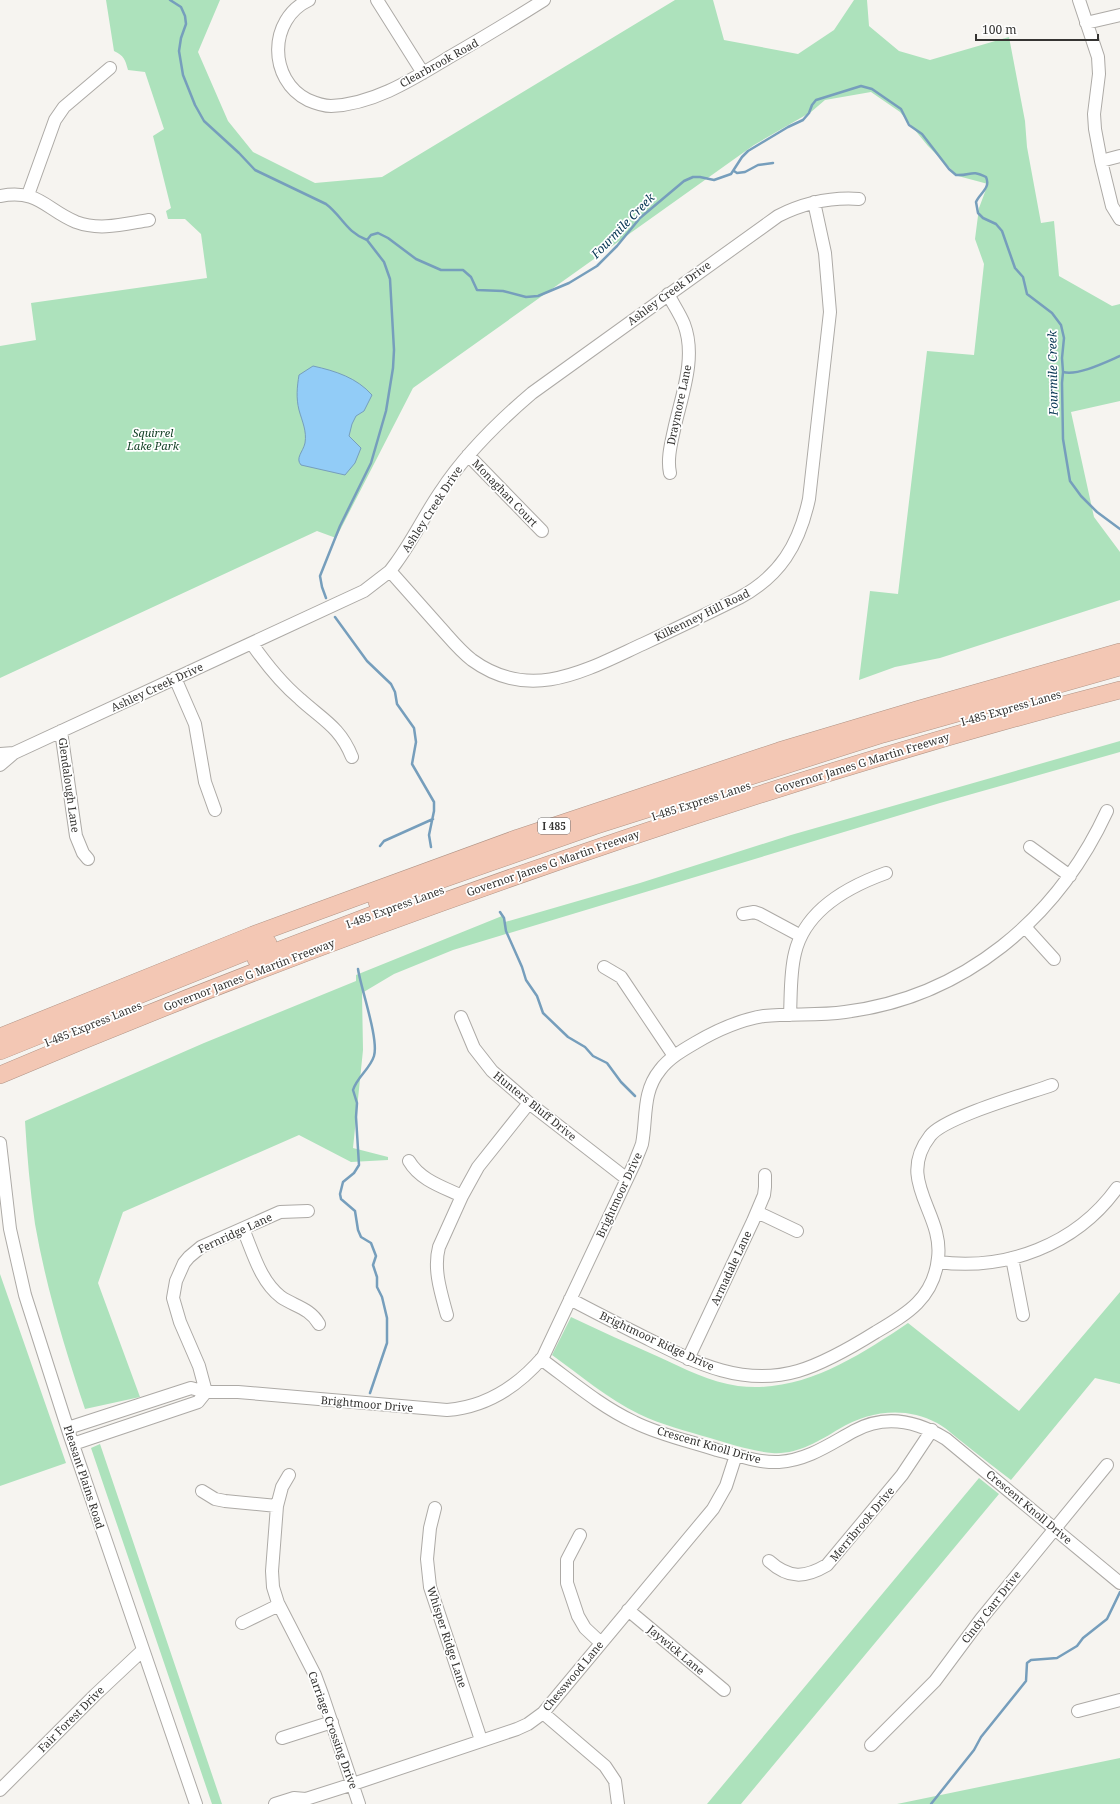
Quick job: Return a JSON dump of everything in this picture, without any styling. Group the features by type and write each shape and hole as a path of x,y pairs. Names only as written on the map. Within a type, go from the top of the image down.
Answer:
{"highway":[{"name":"I 485","path":"0,1037 253,935 518,838 779,751 928,706 1120,652"},
{"name":"I-485 Express Lanes","path":"0,1051 307,927 594,826 883,734 1120,667"},
{"name":"I-485 Express Lanes","path":"0,1062 311,937 516,863 739,788 1054,695 1120,679"},
{"name":"Governor James G Martin Freeway","path":"0,1075 235,979 509,877 716,807 913,747 1120,690"},
{"path":"0,1070 41,1057"}],"street":[{"name":"Clearbrook Road","path":"309,0 293,11 283,26 278,48 279,63 286,80 303,97 316,104 329,106 345,105 362,100 405,83 544,0"},
{"path":"377,0 423,73"},
{"path":"1079,0 1098,57 1099,74 1094,114 1101,161 1112,206 1120,219"},
{"path":"1086,23 1120,15"},
{"path":"28,195 55,120 64,107 110,68"},
{"path":"1101,161 1120,156"},
{"path":"0,196 14,193 28,195 43,202 76,222 91,226 107,227 149,220"},
{"name":"Ashley Creek Drive","path":"0,765 14,753 357,595 390,571 441,491 468,455 498,422 532,393 778,216 794,208 814,202 844,198 860,199"},
{"name":"Kilkenney Hill Road","path":"390,571 459,648 472,659 494,672 508,677 537,681 552,680 582,672 739,598 762,584 781,564 795,542 805,517 809,499 830,312 825,253 814,202"},
{"name":"Draymore Lane","path":"668,294 684,324 689,352 688,365 670,450 668,464 670,473"},
{"name":"Monaghan Court","path":"468,455 542,531"},
{"path":"252,644 273,673 339,732 352,757"},
{"path":"176,678 195,724 208,795 215,810"},
{"name":"Glendalough Lane","path":"61,731 76,836 88,859"},
{"name":"Ashley Creek Drive","path":"0,754 14,753"},
{"name":"Brightmoor Drive","path":"68,1428 191,1388 206,1392 238,1392 429,1409 454,1409 476,1404 501,1394 519,1381 541,1359 627,1179 642,1143 645,1107 652,1084 660,1070 674,1056 707,1036 732,1025 765,1016 812,1015 856,1011 922,992 969,970 1025,927 1050,901 1070,876 1095,835 1106,811"},
{"path":"1030,847 1070,876"},
{"path":"790,1015 793,964 801,936 817,915 837,896 864,881 886,874"},
{"path":"743,914 754,912 760,914 801,936"},
{"path":"1025,927 1054,959"},
{"path":"604,967 621,976 674,1056"},
{"name":"Hunters Bluff Drive","path":"461,1017 474,1048 492,1072 529,1103 627,1179"},
{"name":"Brightmoor Ridge Drive","path":"570,1299 713,1369 753,1377 782,1374 810,1367 860,1342 916,1306 932,1283 938,1262 939,1251 935,1230 917,1177 921,1151 929,1137 945,1124 1052,1085"},
{"path":"446,1315 439,1282 437,1255 439,1247 462,1196 486,1155 529,1103"},
{"name":"Pleasant Plains Road","path":"0,1143 10,1229 25,1295 73,1444 196,1804"},
{"path":"409,1161 416,1171 424,1178 462,1196"},
{"name":"Armadale Lane","path":"688,1358 757,1212 764,1195 765,1175"},
{"path":"938,1262 969,1264 994,1262 1038,1250 1068,1235 1102,1208 1118,1188"},
{"name":"Fernridge Lane","path":"206,1392 194,1353 176,1310 173,1298 176,1281 184,1263 194,1252 280,1212 308,1211"},
{"path":"757,1212 797,1231"},
{"path":"243,1229 261,1272 270,1286 281,1297 308,1311 319,1324"},
{"path":"1012,1258 1024,1315"},
{"name":"Crescent Knoll Drive","path":"541,1359 605,1406 634,1422 668,1435 751,1459 778,1462 800,1458 821,1450 856,1430 888,1421 911,1422 932,1430 946,1438 1120,1583"},
{"path":"73,1444 198,1402 206,1392"},
{"name":"Merribrook Drive","path":"769,1561 779,1569 794,1575 811,1573 827,1565 902,1475 932,1430"},
{"name":"Chesswood Lane","path":"275,1804 294,1798 303,1801 528,1724 543,1713 719,1500 736,1455"},
{"name":"Cindy Carr Drive","path":"871,1746 935,1681 980,1619 1107,1465"},
{"name":"Carriage Crossing Drive","path":"289,1475 282,1487 277,1506 272,1580 280,1605 315,1675 359,1804"},
{"path":"202,1491 215,1499 225,1502 277,1506"},
{"name":"Whisper Ridge Lane","path":"435,1508 430,1528 427,1554 430,1587 481,1740"},
{"path":"580,1535 567,1560 567,1583 578,1616 586,1628 601,1643"},
{"path":"242,1623 280,1605"},
{"name":"Jaywick Lane","path":"628,1610 724,1690"},
{"name":"Fair Forest Drive","path":"0,1790 95,1695 143,1650"},
{"path":"1078,1711 1120,1700"},
{"path":"543,1713 605,1766 615,1781 618,1804"},
{"path":"282,1738 332,1722"}],"green space":[{"name":"Squirrel Lake Park","path":"106,0 220,0 198,52 228,121 253,152 315,183 382,177 675,0 713,0 724,40 798,54 834,30 854,0 867,0 869,26 899,51 930,60 1009,37 1025,121 1027,147 1041,223 1054,221 1059,276 1112,306 1120,304 1120,401 1071,412 1094,517 1120,552 1120,600 940,658 895,667 859,680 870,591 898,594 927,351 974,355 984,264 975,239 979,208 988,184 958,176 928,146 900,112 871,92 825,100 811,112 754,145 413,388 336,538 317,531 0,678 0,346 36,340 31,303 207,278 201,234 185,219 168,219 166,211 171,208 153,136 164,129 145,72 128,70 124,58 114,51"},
{"path":"1120,741 1120,752 940,803 453,950 394,974 362,993 363,1050 353,1148 388,1157 388,1160 351,1162 299,1135 123,1212 98,1283 140,1397 85,1409 70,1364 39,1248 32,1198 25,1121 204,1043 356,981 356,975 502,916 505,922 640,883 791,835"},
{"path":"0,1274 66,1463 0,1486"},
{"path":"1120,1292 1120,1384 1095,1378 1011,1480 940,1425 912,1414 887,1413 862,1418 824,1438 790,1452 772,1453 741,1447 674,1428 639,1414 605,1394 552,1355 571,1317 708,1378 738,1386 761,1387 784,1384 807,1378 828,1370 870,1348 908,1323 1019,1411"},
{"path":"100,1444 222,1804 212,1804 91,1448"},
{"path":"979,1478 999,1494 741,1804 707,1804"},
{"path":"1120,1758 1120,1804 897,1804"}],"water":[{"path":"313,366 346,376 360,384 372,395 364,411 356,416 352,424 349,436 361,448 355,463 345,475 301,465 299,462 299,457 305,443 305,430 297,401 298,379 299,375"}],"waterway":[{"name":"Fourmile Creek","path":"170,0 181,7 185,16 186,24 181,38 179,51 183,75 195,105 204,121 255,170 326,204 354,233 367,240"},
{"name":"Fourmile Creek","path":"367,240 371,235 378,233 388,238 416,259 441,270 463,270 471,277 477,290 503,291 526,297 538,296 569,283 597,266 617,246 640,218 684,181 693,177 714,180 731,174 742,157 748,151 788,127 803,120 809,113 816,100 861,86 872,89 901,109 909,125 922,134 949,169 956,175 977,173 986,177 986,187 976,202 978,213 983,218 996,224 1002,231 1015,268 1023,277 1027,294 1052,313 1061,325 1064,338 1062,358 1063,439 1070,481 1081,496 1097,512 1120,529"},
{"path":"734,171 737,173 745,172 758,165 773,163"},
{"path":"326,598 320,576 340,526 371,463 386,411 393,368 394,350 390,279 384,262 367,240"},
{"path":"1063,372 1069,373 1084,370 1120,356"},
{"path":"335,617 367,661 391,684 395,692 397,704 414,728 416,742 412,764 434,802 434,811 429,835 431,847"},
{"path":"380,846 384,841 433,819"},
{"path":"500,912 504,918 506,931 522,967 526,980 537,996 543,1013 568,1037 585,1047 593,1056 607,1063 621,1082 635,1096"},
{"path":"358,969 372,1026 375,1048 374,1056 370,1065 357,1081 353,1090 357,1103 356,1117 359,1165 354,1173 343,1182 340,1194 341,1199 355,1211 358,1230 361,1237 371,1243 376,1256 373,1265 377,1277 377,1287 382,1297 387,1318 387,1343 370,1393"},
{"path":"931,1804 974,1750 981,1737 1026,1681 1027,1663 1031,1660 1057,1658 1077,1646 1083,1638 1107,1619 1120,1592"}]}
